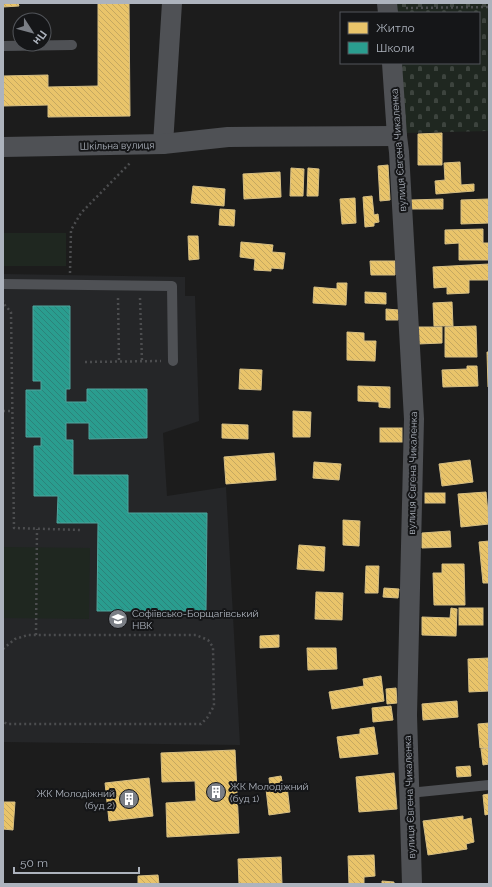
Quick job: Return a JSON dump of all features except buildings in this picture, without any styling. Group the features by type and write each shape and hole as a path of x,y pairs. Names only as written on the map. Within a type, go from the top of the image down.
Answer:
{"street":[{"name":"Шкільна вулиця","path":"3,147 163,144 172,3"},
{"name":"вулиця Євгена Чикаленка","path":"392,64 400,160 414,419 407,715 412,884"},
{"path":"163,144 228,137 397,136"}],"lane":[{"path":"3,46 72,45"},
{"path":"3,284 172,286 173,361"},
{"path":"409,793 489,785"}],"path":[{"path":"393,8 489,7"},
{"path":"70,285 71,230 81,213 140,154 139,144"},
{"path":"118,285 119,362"},
{"path":"139,285 142,362"},
{"path":"3,300 3,303 11,312 14,528 82,530"},
{"path":"85,362 173,361"},
{"path":"3,411 12,411"},
{"path":"36,635 37,529"},
{"path":"3,649 15,639 28,635 196,635 208,640 213,647 214,706 207,718 201,724 8,724 3,722"}],"shaded area":[{"name":"Софіївсько-Борщагівський НВК","path":"3,274 185,277 185,296 195,296 199,421 163,433 167,496 226,487 240,745 3,742"}],"green space":[{"path":"395,3 489,3 489,131 406,133 400,64 480,64 480,12 396,12"},
{"path":"3,233 66,233 66,266 3,266"},
{"path":"3,547 90,548 89,619 3,618"}],"place":[{"name":"Софіївсько-Борщагівський НВК","path":"118,619"},
{"name":"ЖК Молодіжний (буд 1)","path":"216,792"},
{"name":"ЖК Молодіжний (буд 2)","path":"129,799"}]}
